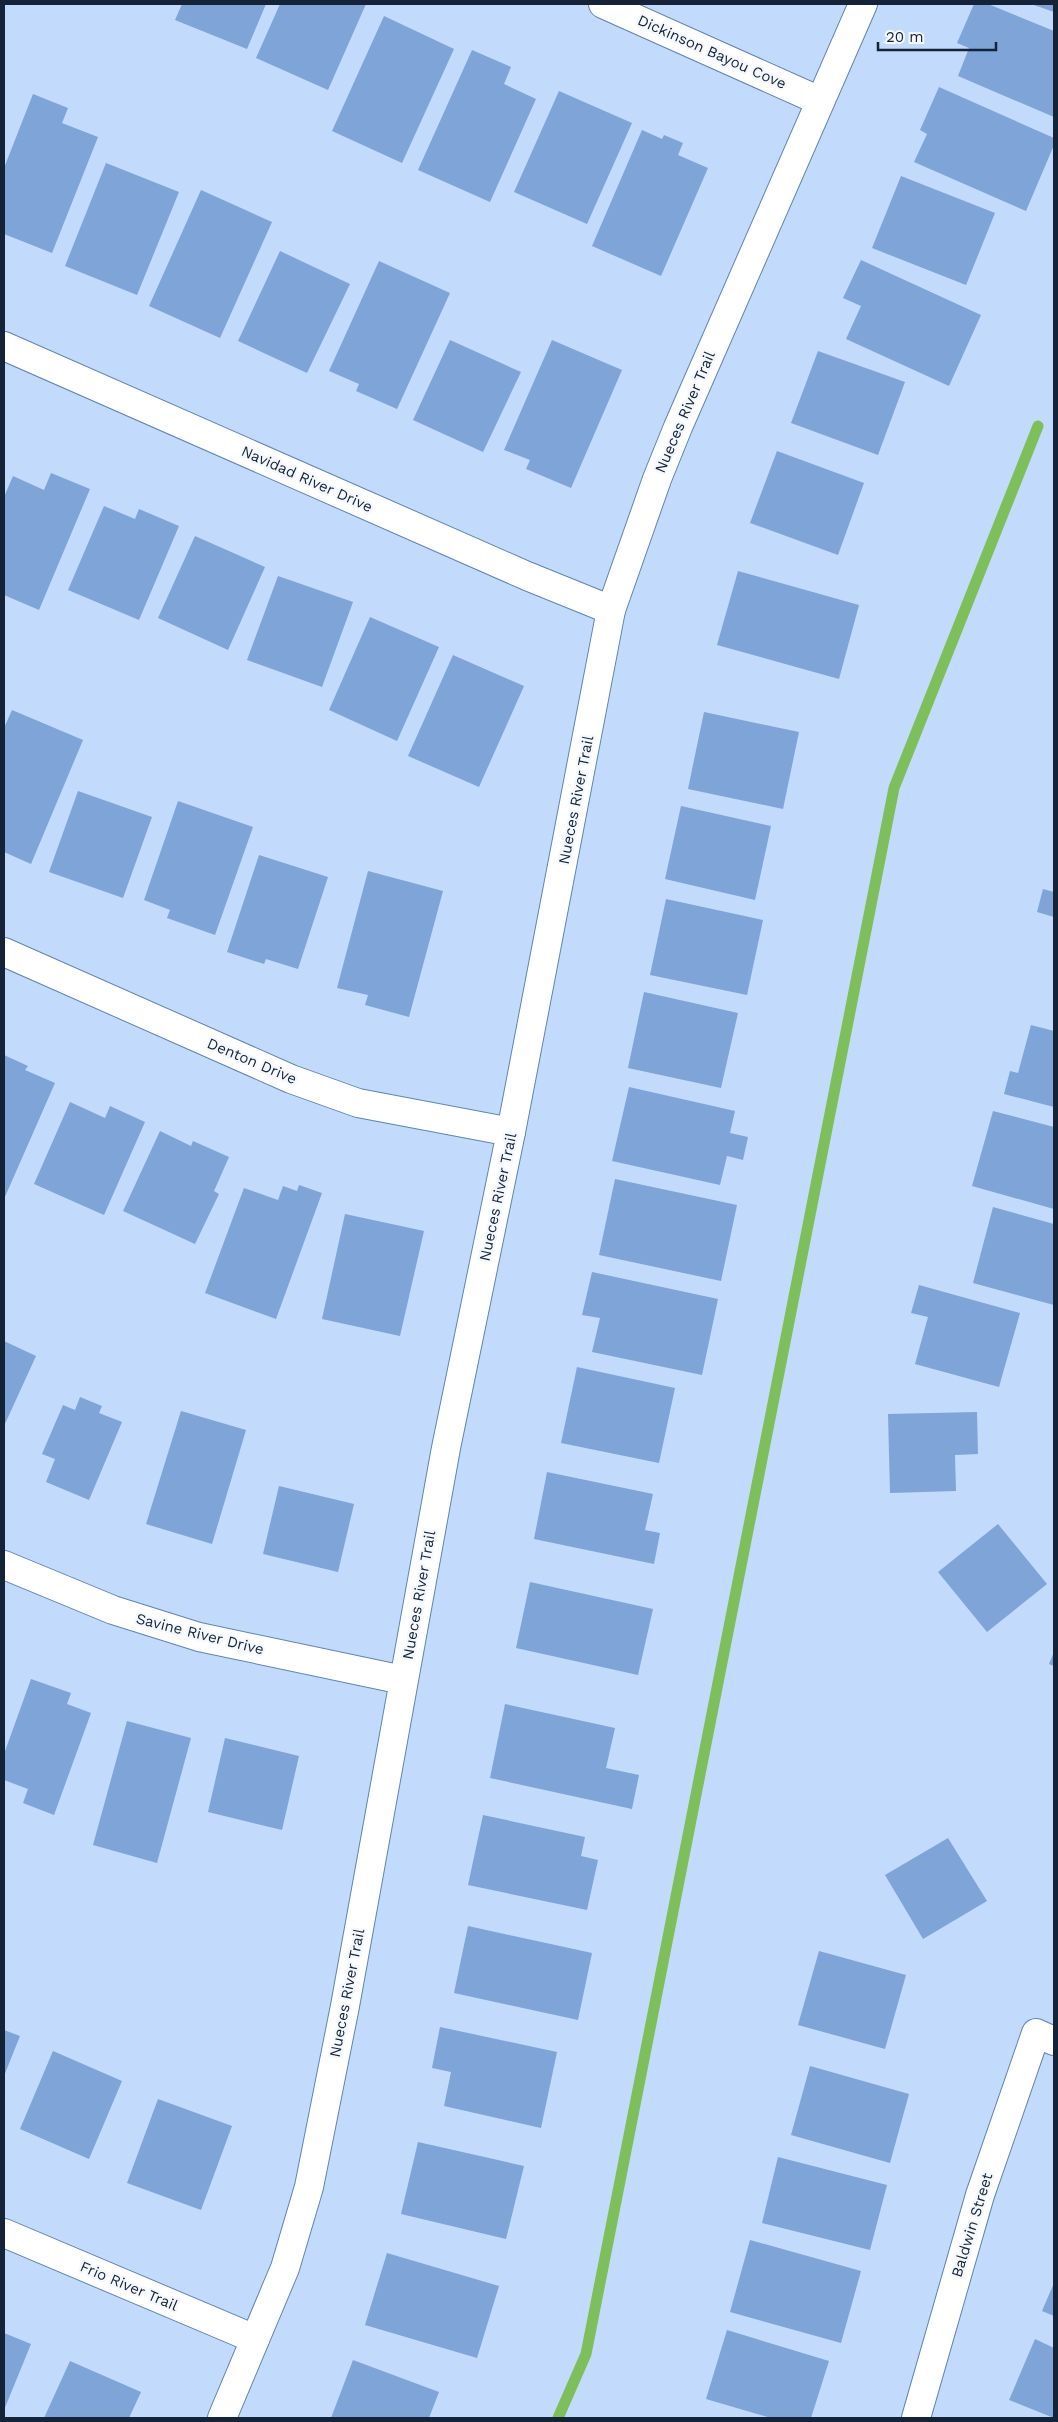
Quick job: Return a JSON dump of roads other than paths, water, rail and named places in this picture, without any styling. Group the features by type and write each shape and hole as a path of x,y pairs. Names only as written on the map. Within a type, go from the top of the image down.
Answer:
{"street":[{"name":"Dickinson Bayou Cove","path":"604,4 820,101"},
{"name":"Nueces River Trail","path":"222,2418 285,2268 309,2187 345,2006 446,1448 511,1132 611,610 657,479 678,427 863,4"},
{"name":"Navidad River Drive","path":"4,346 518,572 611,610"},
{"name":"Denton Drive","path":"4,952 291,1078 358,1103 511,1132"},
{"name":"Savine River Drive","path":"4,1565 113,1610 199,1637 404,1680"},
{"name":"Baldwin Street","path":"916,2418 980,2195 1045,2037"},
{"name":"Frio River Trail","path":"4,2233 255,2340"}],"waterway":[{"path":"558,2418 586,2354 894,788 1038,426"}]}
